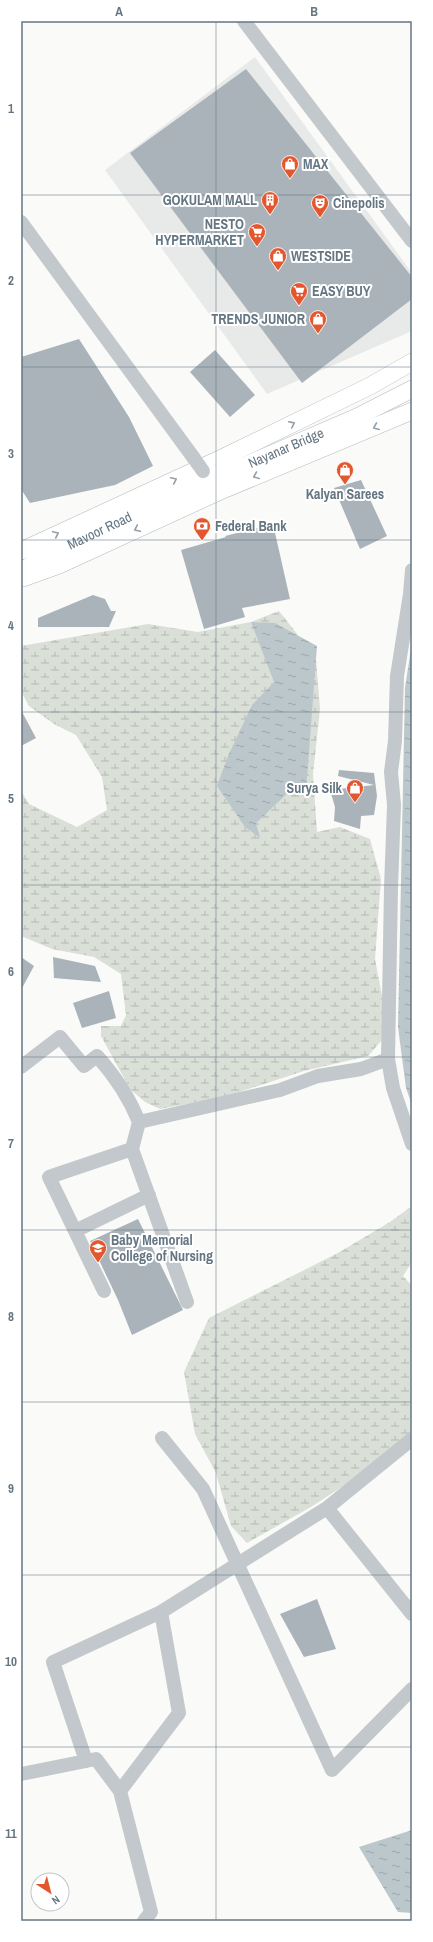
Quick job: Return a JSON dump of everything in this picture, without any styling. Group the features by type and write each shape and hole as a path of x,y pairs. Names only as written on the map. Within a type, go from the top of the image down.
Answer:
{"main road":[{"path":"21,551 220,459 370,386 412,362"},
{"name":"Nayanar Bridge","path":"158,503 357,417 412,389"},
{"path":"21,578 59,565 218,492 412,411"},
{"name":"Mavoor Road","path":"21,572 41,558 158,503"},
{"name":"Mavoor Road","path":"21,563 41,558"}],"street":[{"path":"244,21 412,241"},
{"path":"21,222 204,473"},
{"path":"412,570 410,594 397,676 395,741 391,772 394,805 392,833 393,861 388,1059 393,1088 412,1144"},
{"path":"21,1067 60,1037 84,1066 97,1056 113,1074 131,1102 139,1122 132,1149 187,1302"},
{"path":"139,1122 280,1090 318,1076 361,1069 388,1059"},
{"path":"104,1291 49,1177 132,1149"},
{"path":"75,1231 149,1195"},
{"path":"162,1438 203,1489 332,1770 412,1688"},
{"path":"86,1761 53,1662 161,1612 327,1508 412,1439"},
{"path":"327,1508 412,1614"},
{"path":"120,1791 179,1713 161,1612"},
{"path":"21,1774 96,1759 120,1791 151,1912 144,1921"}],"shaded area":[{"name":"GOKULAM MALL","path":"255,57 412,273 412,331 267,394 105,170"}],"green space":[{"path":"279,611 316,658 320,709 313,774 317,832 340,827 370,839 381,879 375,959 382,996 382,1040 368,1056 304,1071 224,1097 160,1109 145,1102 130,1089 101,1036 101,1026 121,1026 126,1015 121,974 94,957 52,949 21,936 21,791 29,804 77,827 107,810 102,777 76,735 54,724 29,706 21,691 21,646 148,624 198,632 251,622"},
{"path":"412,1206 412,1262 403,1276 412,1286 412,1436 357,1477 311,1507 247,1543 231,1526 216,1473 195,1434 184,1372 209,1318 338,1253 390,1222"}],"water":[{"path":"251,622 275,623 317,646 306,791 292,789 256,823 260,838 245,827 217,786 228,756 252,705 274,682"},
{"path":"412,642 412,1105 406,1088 398,1027 405,688"},
{"path":"412,1830 412,1913 398,1912 359,1847"}],"building":[{"name":"GOKULAM MALL","path":"246,69 412,277 412,299 302,383 130,153"},
{"path":"79,339 129,417 153,466 115,485 30,503 21,489 21,357"},
{"path":"215,350 255,395 230,417 190,372"},
{"path":"361,480 387,536 360,549 334,488"},
{"path":"273,524 290,599 242,608 245,617 204,629 181,550 226,537 225,536"},
{"path":"93,595 105,599 111,611 116,611 109,627 38,627 38,618"},
{"path":"21,710 36,738 21,746"},
{"name":"Surya Silk","path":"339,770 374,773 377,796 374,815 361,816 360,829 334,821 335,807 330,790 374,785 338,776"},
{"path":"21,957 34,966 21,990"},
{"path":"53,957 95,966 101,982 54,978"},
{"path":"109,991 116,1018 82,1028 73,1003"},
{"path":"138,1219 183,1310 132,1335 118,1300 90,1241"},
{"path":"317,1599 336,1649 304,1657 280,1614"}],"place":[{"name":"MAX","path":"290,179"},
{"name":"GOKULAM MALL","path":"270,215"},
{"name":"Cinepolis","path":"320,218"},
{"name":"NESTO HYPERMARKET","path":"257,247"},
{"name":"WESTSIDE","path":"278,271"},
{"name":"EASY BUY","path":"299,306"},
{"name":"TRENDS JUNIOR","path":"318,334"},
{"name":"Kalyan Sarees","path":"345,485"},
{"name":"Federal Bank","path":"202,541"},
{"name":"Surya Silk","path":"355,803"},
{"name":"Baby Memorial College of Nursing","path":"98,1263"}]}
